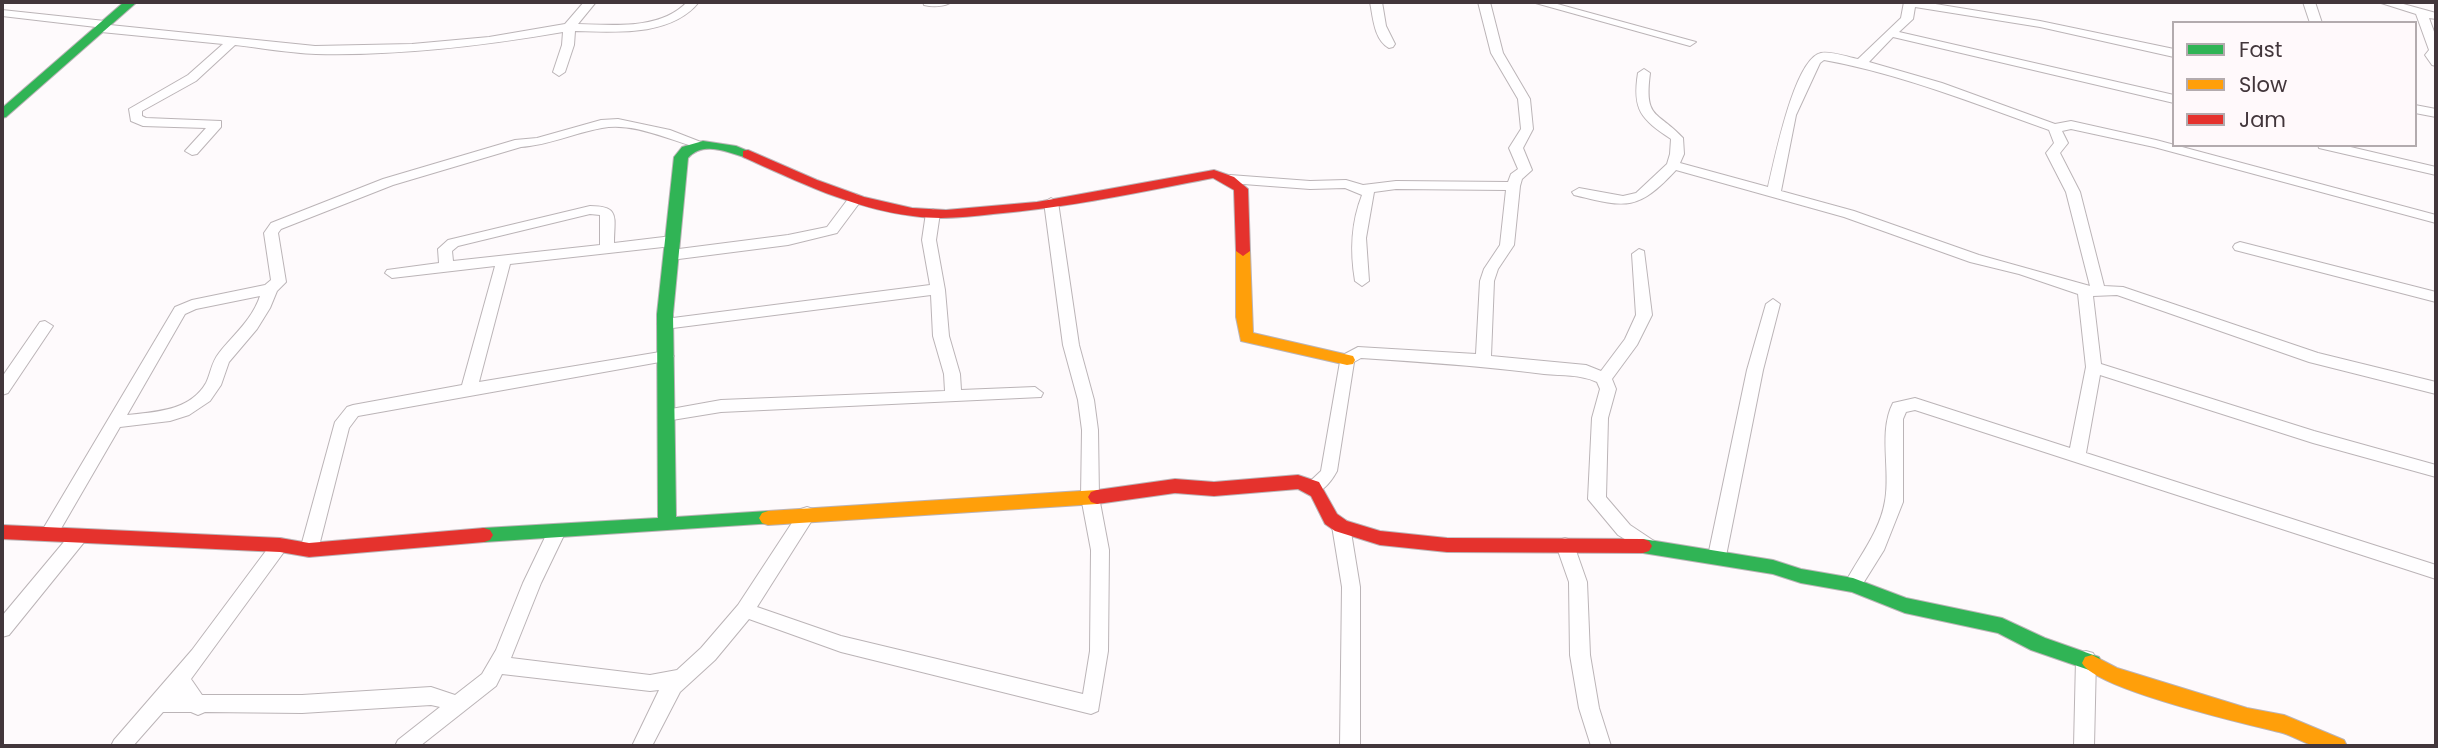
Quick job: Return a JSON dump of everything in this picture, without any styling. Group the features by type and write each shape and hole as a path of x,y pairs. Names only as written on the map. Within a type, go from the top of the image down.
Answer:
{"main road":[{"path":"2,114 131,2"},
{"path":"667,524 665,324 678,172 681,157 691,144 750,155 826,189 856,198 904,211 933,213 971,214 1211,173 1230,179 1241,189 1244,335 1252,341 1324,353 1347,360"},
{"path":"2,531 280,545 309,550 807,514 1090,497 1175,486 1214,489 1298,482 1313,487 1331,519 1341,526 1380,538 1447,545 1565,545 1622,538"},
{"path":"1647,546 1717,556 1853,585 1905,605 2002,625 2038,644 2086,659 2111,675 2247,718 2284,724 2337,746"}],"street":[{"path":"559,72 568,45 569,27 590,2"},
{"path":"2,13 316,50 412,48 489,41 569,27 635,27 684,14 693,2"},
{"path":"928,3 945,2"},
{"path":"1376,2 1380,26 1389,44"},
{"path":"1483,360 1487,281 1491,269 1507,245 1513,186 1516,177 1525,170 1516,148 1527,129 1524,99 1497,53 1484,2"},
{"path":"1538,2 1690,42"},
{"path":"1861,63 1907,19 1910,2 2040,24 2172,53"},
{"path":"2309,2 2315,21"},
{"path":"2384,2 2436,16"},
{"path":"2421,11 2435,50 2431,55 2436,62"},
{"path":"1890,33 2172,99"},
{"path":"192,151 217,124 143,122 136,118 135,109 192,78 232,42"},
{"path":"1774,192 1790,115 1815,61 1822,55 1861,63 1938,86 2054,128 2071,125 2156,144 2436,219"},
{"path":"1579,192 1629,201 1643,198 1673,165 1677,154 1677,138 1647,114 1639,99 1644,72"},
{"path":"2417,109 2436,113"},
{"path":"49,534 180,311 192,305 270,289 279,282 271,233 275,227 388,182 520,143 538,142 601,124 624,124 691,144"},
{"path":"2054,128 2061,143 2053,153 2073,192 2092,291 2094,367 2077,456"},
{"path":"2333,147 2436,171"},
{"path":"1673,165 1905,232 1938,247 1975,259 2092,291 2118,290 2315,358 2436,388"},
{"path":"1230,179 1310,185 1346,184 1363,189 1369,194 1364,204 1357,250 1362,281"},
{"path":"1363,189 1396,184 1513,186"},
{"path":"392,273 607,248 671,248 788,240 832,230 856,198"},
{"path":"744,610 841,644 1091,705 1098,652 1100,550 1090,497 1090,430 1071,345 1051,202"},
{"path":"446,267 445,249 453,243 590,210 604,210 607,215 607,248"},
{"path":"933,213 929,240 938,290 941,336 952,374 953,396"},
{"path":"2240,247 2436,297"},
{"path":"1604,378 1632,341 1644,316 1639,254"},
{"path":"468,389 503,262"},
{"path":"116,422 187,411 201,401 212,386 218,365 261,314 270,289"},
{"path":"665,324 938,290"},
{"path":"1717,556 1755,370 1773,304"},
{"path":"2,389 45,326"},
{"path":"1313,487 1325,478 1332,460 1347,360 1363,351 1483,360 1549,369 1563,368 1604,378"},
{"path":"309,550 344,419 354,411 666,356"},
{"path":"2094,367 2313,437 2436,471"},
{"path":"1604,378 1608,389 1600,418 1597,499 1622,538 1647,546"},
{"path":"666,415 721,406 1035,393"},
{"path":"1853,585 1866,567 1894,502 1895,419 1899,407 1915,404 2436,572"},
{"path":"644,745 664,699 681,678 708,654 744,610 807,514"},
{"path":"1341,526 1351,587 1350,746"},
{"path":"405,746 450,706 489,680 557,531"},
{"path":"2,629 79,536"},
{"path":"121,746 223,625 280,545"},
{"path":"1565,545 1578,582 1580,655 1589,708 1601,746"},
{"path":"2084,746 2086,659"},
{"path":"498,665 650,683 681,678"},
{"path":"180,678 198,706"},
{"path":"650,683 664,699"},
{"path":"158,704 302,704 421,696 450,706"}],"traffic: fast":[{"path":"2,114 131,2"},
{"path":"667,524 665,314 681,157 687,150 703,145 722,146 748,154"},
{"path":"484,535 768,518"},
{"path":"1643,546 1773,567 1801,576 1853,585 1905,605 2002,626 2038,644 2092,663"}],"traffic: slow":[{"path":"1243,251 1246,337 1347,360"},
{"path":"768,518 1097,497"},
{"path":"2092,663 2111,675 2247,717 2284,724 2337,746"}],"traffic: jam":[{"path":"748,154 812,183 860,200 912,212 946,214 1037,206 1214,174 1241,189 1243,251"},
{"path":"1097,497 1175,486 1214,489 1298,482 1313,487 1318,492 1331,519 1341,526 1380,538 1447,545 1643,546"},
{"path":"2,532 280,545 309,550 484,535"}]}
